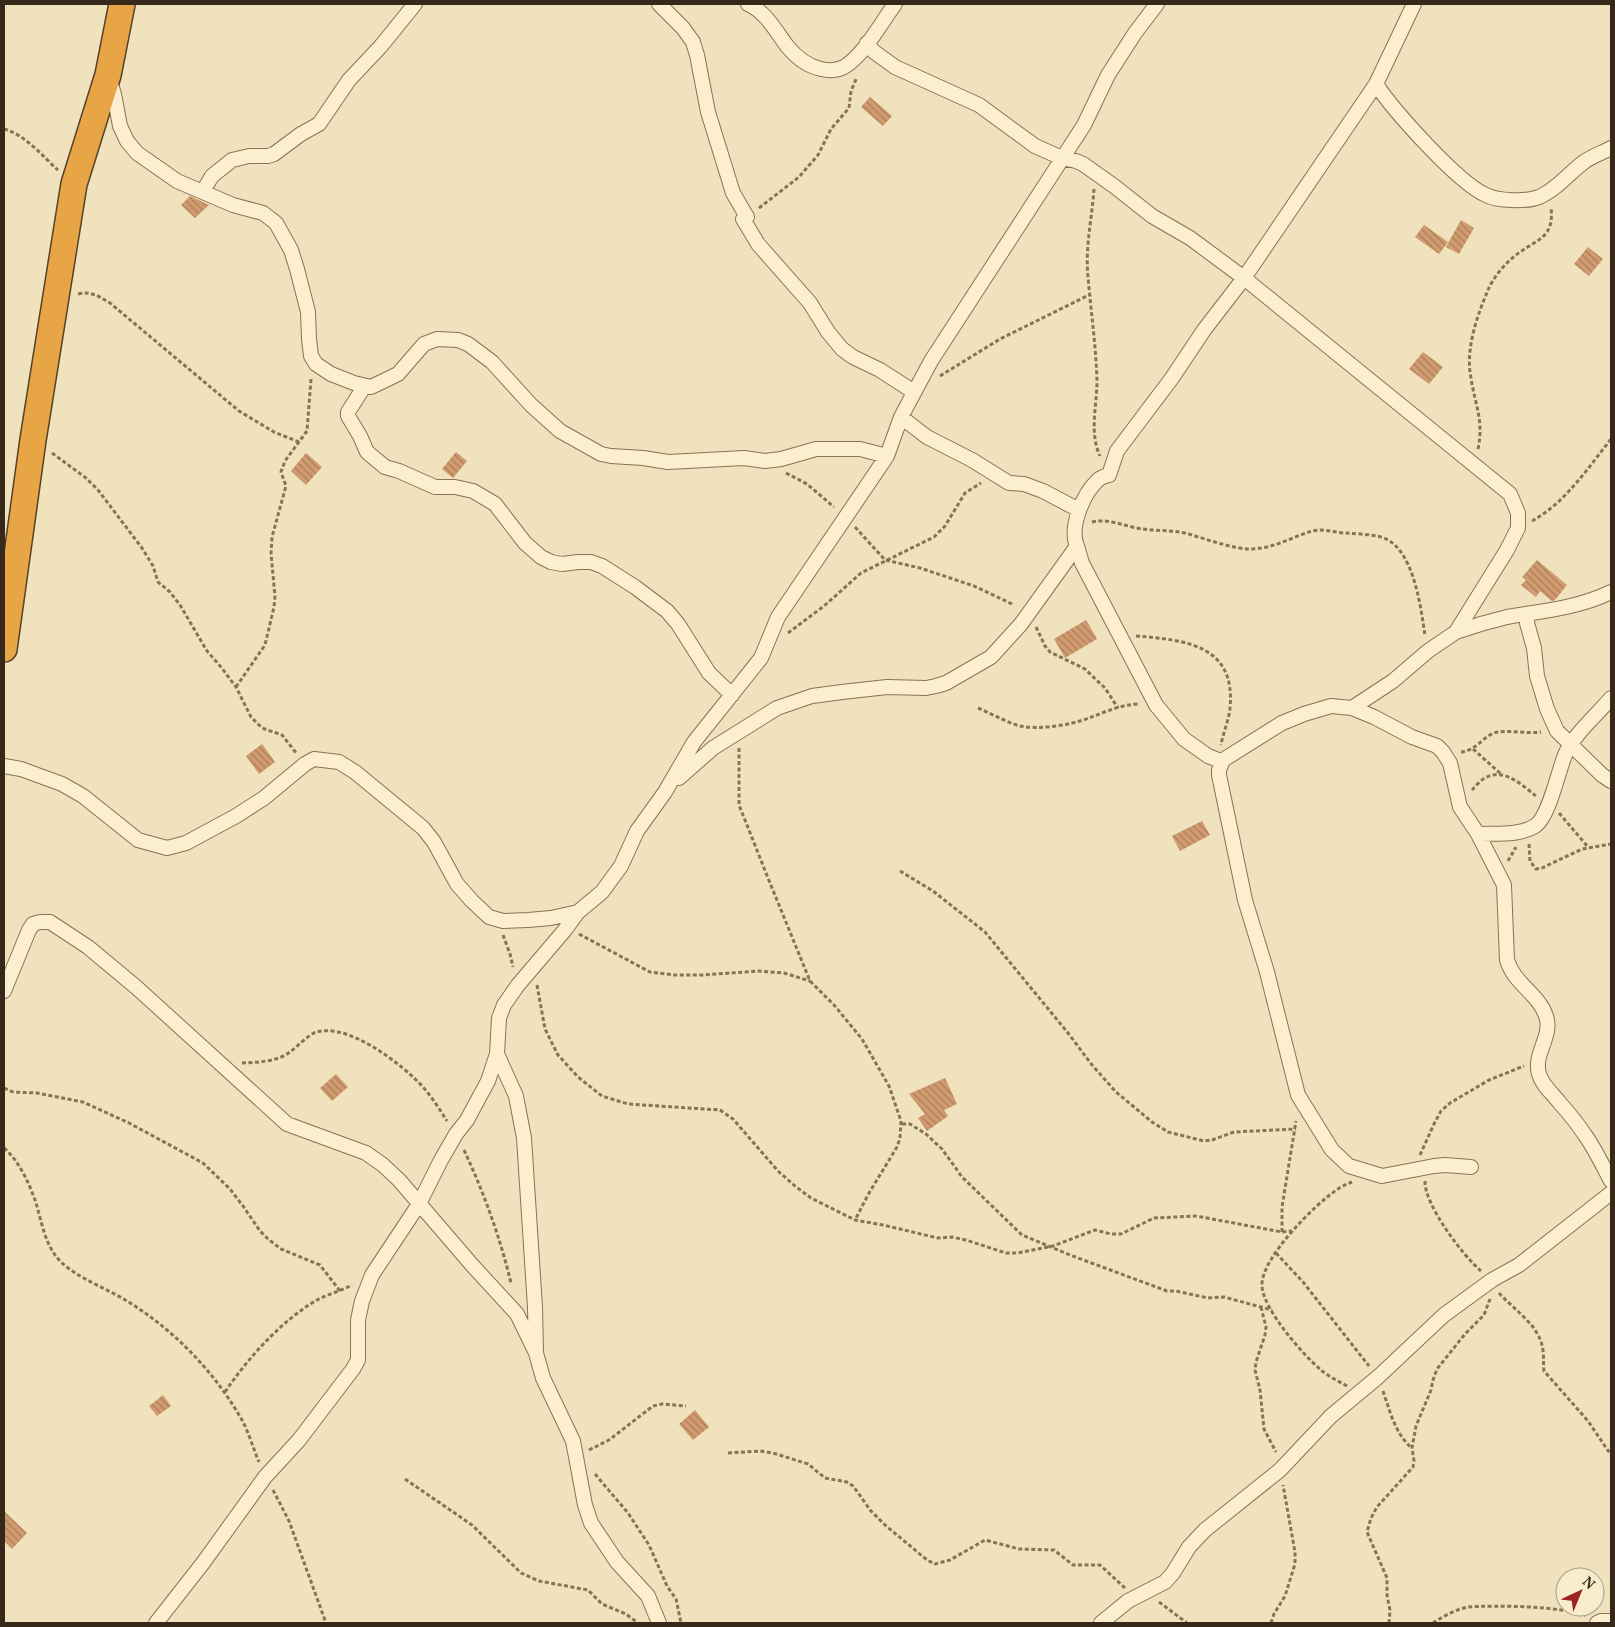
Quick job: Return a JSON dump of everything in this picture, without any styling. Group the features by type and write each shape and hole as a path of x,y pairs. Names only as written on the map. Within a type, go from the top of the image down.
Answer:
{"highway":[{"path":"4,649 6,614 74,184 108,75 122,4"}],"street":[{"path":"203,191 212,176 232,160 249,156 268,156 274,154 319,124 349,80 382,46 415,4"},
{"path":"659,4 683,28 693,42 708,112 733,193 747,217 743,219 758,244 810,303 828,332 842,349 853,357 916,388"},
{"path":"748,4 756,8 768,20 796,56 814,68 833,70 844,67 870,46 895,4"},
{"path":"156,1623 203,1563 265,1477 299,1440 353,1369 358,1360 358,1320 362,1301 372,1275 419,1204 431,1177 456,1134 467,1120 488,1082 497,1054 499,1018 504,1005 533,966 578,912 602,892 621,866 637,831 665,792 694,742 762,658 778,617 887,456 900,417 931,361 1084,125 1108,75 1157,4"},
{"path":"1221,760 1201,752 1184,739 1156,705 1123,638 1082,563 1075,543 1079,510 1099,478 1109,475 1117,452 1172,378 1204,330 1244,278 1376,84 1414,4"},
{"path":"870,46 882,58 896,67 979,105 1023,139 1062,158 1076,161 1098,175 1152,216 1190,238 1244,278 1510,494 1518,513 1518,528 1507,550 1456,632"},
{"path":"108,75 120,126 130,147 177,181 233,205 263,213 270,217 282,231 302,287 308,312 308,339 313,360 321,368 343,380 371,387"},
{"path":"1376,84 1451,168 1478,191 1495,199 1524,200 1537,198 1552,189 1587,160 1611,148"},
{"path":"732,695 709,673 678,624 667,611 618,575 591,562 562,564 551,562 533,551 495,504 484,497 467,489 436,487 374,460 367,452 348,416 348,412 364,387 371,387 398,374 424,344 437,339 458,340 468,344 492,362 531,405 560,431 600,454 668,462 744,458 765,461 781,459 816,449 860,449 887,456"},
{"path":"900,417 927,437 972,460 1009,483 1024,484 1079,510"},
{"path":"665,792 697,760 739,730 777,708 812,696 880,688 926,688 946,683 991,657 1021,624 1075,543"},
{"path":"1352,708 1394,681 1428,651 1456,632 1494,620 1575,606 1611,592"},
{"path":"1528,614 1527,623 1534,648 1537,676 1547,709 1558,731 1611,781"},
{"path":"1478,834 1520,832 1534,826 1541,820 1570,744 1611,698"},
{"path":"1471,1168 1445,1165 1382,1176 1349,1166 1332,1150 1298,1095 1267,972 1244,900 1219,775 1221,760 1282,723 1304,714 1331,706 1352,708 1406,734 1432,744 1443,752 1453,772 1460,807 1478,834 1504,884 1507,960 1510,969 1546,1014 1548,1023 1547,1034 1537,1061 1539,1076 1586,1136 1611,1181"},
{"path":"4,766 21,769 62,784 83,796 138,840 167,848 186,843 236,816 264,798 304,764 314,760 325,759 339,762 355,772 424,828 434,842 457,884 489,917 503,921 551,918 578,912"},
{"path":"4,991 29,930 33,924 50,922 88,948 136,987 225,1068 260,1097 287,1124 366,1153 383,1164 517,1314 536,1353 543,1378 573,1441 585,1504 591,1523 617,1562 648,1596 658,1623"},
{"path":"497,1054 516,1096 524,1138 534,1288 536,1353"},
{"path":"1101,1623 1135,1597 1165,1582 1173,1573 1189,1547 1205,1530 1280,1470 1331,1416 1378,1377 1444,1315 1519,1265 1611,1193"},
{"path":"1593,1621 1611,1621"}],"path":[{"path":"747,217 799,177 818,155 831,129 849,108 852,86 868,61 870,46"},
{"path":"4,129 24,139 74,184"},
{"path":"1098,175 1088,245 1088,276 1097,383 1094,420 1096,447 1109,475"},
{"path":"1474,463 1480,433 1478,406 1470,372 1472,339 1476,324 1489,288 1498,274 1518,253 1542,239 1547,233 1550,226 1552,189"},
{"path":"54,312 70,296 86,292 94,293 110,303 239,411 274,432 299,442"},
{"path":"916,388 942,375 1000,339 1091,294"},
{"path":"236,687 264,645 275,597 271,553 272,537 286,486 280,472 285,461 307,431 313,360"},
{"path":"33,440 86,478 98,490 142,548 153,566 158,582 180,604 207,651 236,687 255,723 268,731 282,735 304,764"},
{"path":"1518,528 1545,514 1611,440"},
{"path":"765,461 807,484 845,516 885,560 920,568 974,586 1012,604"},
{"path":"762,658 768,645 795,629 861,573 934,537 945,526 965,493 972,487 989,481 1009,483"},
{"path":"1075,543 1079,529 1088,523 1108,521 1143,529 1184,533 1241,548 1257,548 1277,544 1314,531 1326,530 1384,538 1397,548 1416,585 1428,651"},
{"path":"1034,625 1050,652 1085,669 1104,688 1118,708"},
{"path":"1123,638 1134,636 1182,642 1213,654 1221,662 1230,687 1230,710 1224,728 1221,760"},
{"path":"978,708 1021,726 1036,728 1078,722 1131,704 1156,705"},
{"path":"739,730 739,805 810,981 834,1005 871,1052 888,1086 902,1124 897,1147 855,1220"},
{"path":"1443,752 1465,752 1473,749 1492,734 1499,732 1528,734 1558,731"},
{"path":"1473,749 1501,774 1520,784 1563,815 1588,847"},
{"path":"1458,797 1470,791 1487,777 1501,774"},
{"path":"1534,826 1529,834 1529,855 1530,861 1536,869 1588,847 1611,844"},
{"path":"1504,884 1505,866 1514,849 1534,826"},
{"path":"900,871 933,891 985,932 1110,1086 1152,1122 1168,1132 1204,1141 1234,1132 1296,1129"},
{"path":"503,921 502,933 518,985"},
{"path":"564,931 572,931 650,972 674,975 703,975 758,971 784,972 810,981"},
{"path":"533,966 545,1029 558,1056 578,1077 602,1096 628,1104 720,1110 733,1119 778,1171 795,1186 811,1198 855,1220 938,1238 952,1237 966,1240 1006,1253 1017,1253 1051,1246 1095,1230 1111,1234 1121,1234 1154,1218 1196,1216 1282,1232 1292,1231"},
{"path":"225,1068 239,1063 272,1059 288,1054 314,1034 324,1031 341,1033 368,1044 408,1071 425,1088 456,1134 474,1172 498,1235 517,1314"},
{"path":"1414,1169 1441,1111 1450,1103 1489,1080 1537,1061"},
{"path":"4,1088 13,1092 37,1093 83,1102 106,1111 203,1163 230,1189 260,1231 268,1239 281,1250 320,1265 340,1291"},
{"path":"1282,1232 1282,1207 1296,1129 1298,1095"},
{"path":"902,1124 910,1124 926,1134 942,1149 962,1177 1022,1235 1167,1291 1176,1291 1208,1298 1224,1297 1272,1310"},
{"path":"4,1148 13,1156 25,1176 46,1241 60,1261 71,1270 126,1300 168,1330 201,1362 225,1392 243,1422 265,1477 289,1520 326,1623"},
{"path":"1434,1166 1425,1178 1424,1188 1429,1200 1454,1240 1472,1264 1493,1283 1533,1327 1539,1337 1543,1350 1544,1371 1588,1421 1611,1455"},
{"path":"1358,1393 1322,1371 1296,1346 1263,1295 1261,1284 1264,1273 1282,1242 1292,1231 1338,1189 1370,1173"},
{"path":"1276,1253 1303,1282 1378,1377 1394,1422 1401,1436 1412,1448"},
{"path":"225,1392 270,1337 295,1315 318,1300 372,1275"},
{"path":"1389,1623 1390,1610 1387,1595 1387,1578 1367,1532 1371,1518 1377,1507 1413,1467 1412,1448 1416,1426 1431,1390 1433,1380 1438,1369 1457,1344 1484,1314 1489,1305 1493,1283"},
{"path":"1260,1307 1266,1327 1255,1370 1260,1390 1264,1429 1276,1452 1295,1552 1294,1564 1285,1596 1271,1623"},
{"path":"573,1441 584,1453 609,1440 653,1406 662,1404 686,1406"},
{"path":"728,1453 760,1450 773,1453 808,1464 825,1478 847,1482 853,1486 866,1505 885,1525 927,1560 935,1564 950,1560 985,1540 1019,1549 1054,1550 1073,1565 1100,1565 1135,1597 1152,1596 1187,1623"},
{"path":"591,1470 628,1513 649,1545 667,1586 676,1599 681,1623"},
{"path":"405,1479 472,1525 521,1573 539,1581 588,1590 602,1604 626,1614 638,1623"},
{"path":"1434,1623 1452,1612 1469,1607 1561,1610 1584,1615 1593,1621"}],"building":[{"path":"870,97 892,116 883,126 861,107"},
{"path":"190,196 209,205 195,218 181,205"},
{"path":"1461,220 1474,228 1459,254 1446,247"},
{"path":"1424,225 1448,242 1439,254 1415,237"},
{"path":"1588,247 1603,259 1589,276 1574,264"},
{"path":"1423,352 1443,367 1429,384 1409,369"},
{"path":"456,452 467,461 453,478 442,469"},
{"path":"306,453 322,467 306,485 291,471"},
{"path":"1537,560 1567,585 1555,600 1552,601 1540,591 1536,597 1521,585 1526,580 1522,577"},
{"path":"1086,620 1097,639 1065,658 1054,639"},
{"path":"262,744 275,762 259,774 246,756"},
{"path":"1202,821 1210,835 1180,851 1172,836"},
{"path":"336,1074 348,1087 332,1101 320,1088"},
{"path":"945,1078 957,1104 944,1110 948,1116 927,1131 918,1118 925,1114 909,1094"},
{"path":"163,1395 171,1406 157,1416 149,1406"},
{"path":"695,1410 709,1427 693,1440 679,1424"},
{"path":"4,1511 27,1533 12,1549 4,1541"}]}
